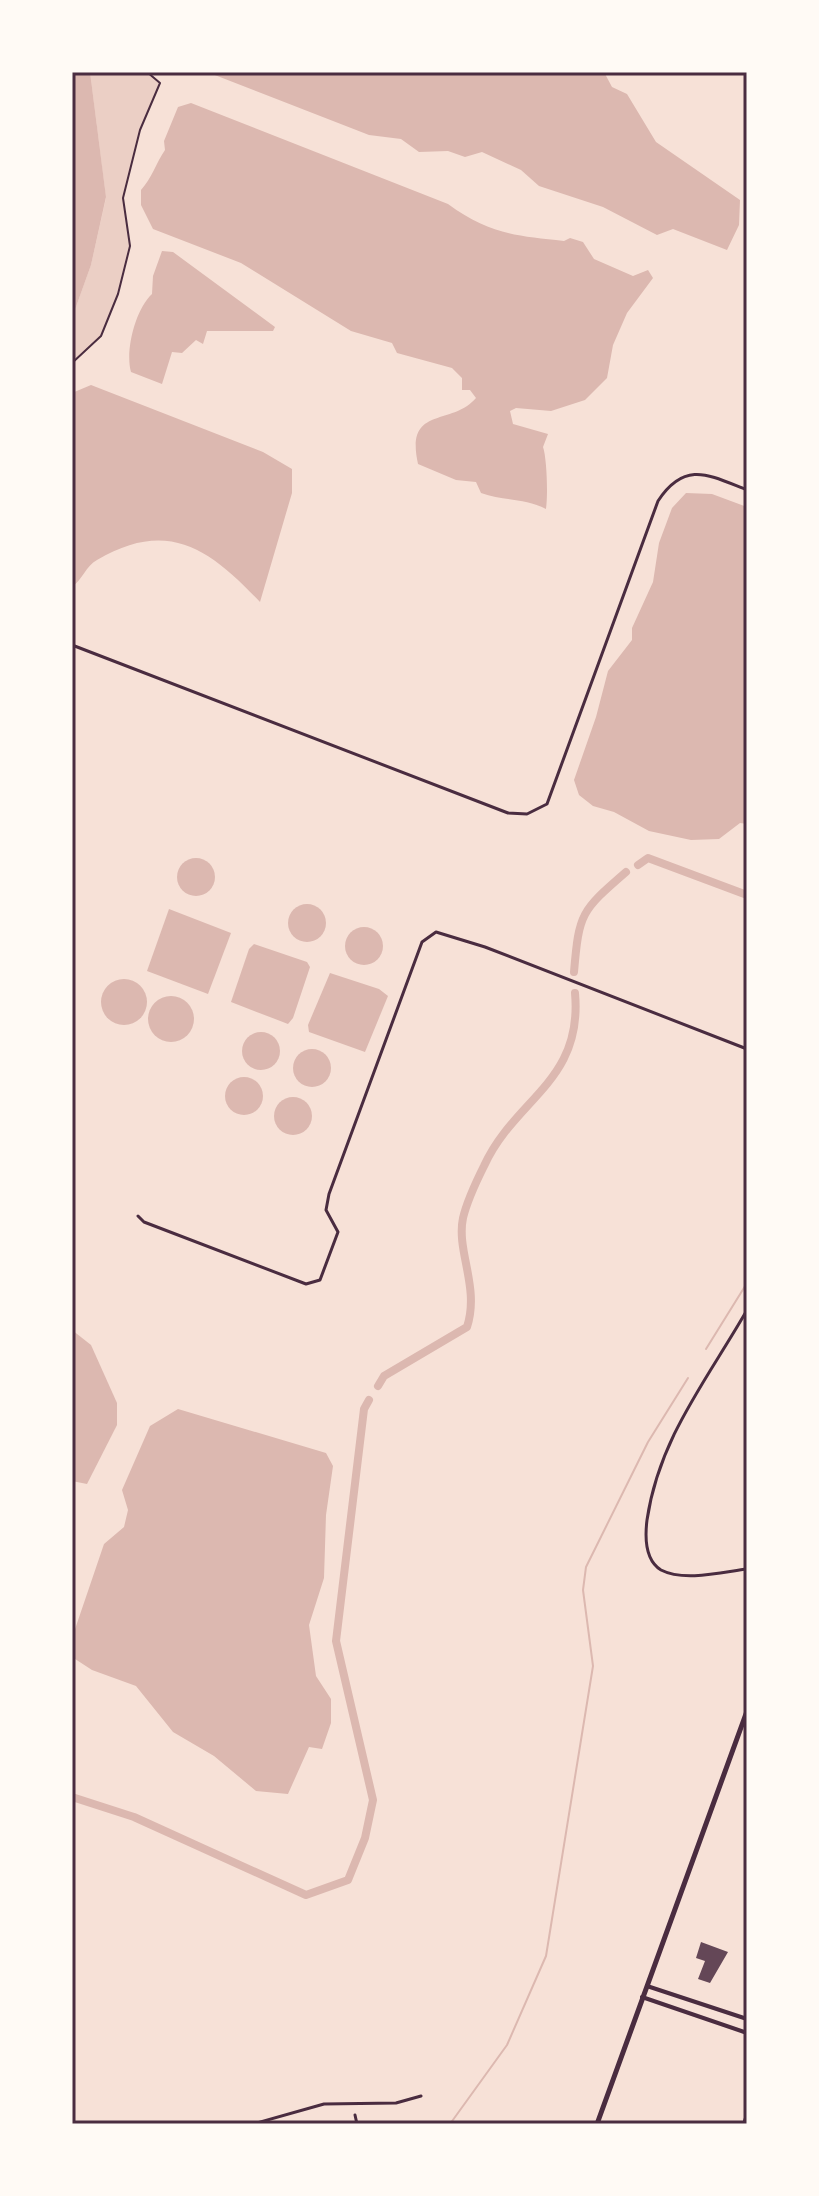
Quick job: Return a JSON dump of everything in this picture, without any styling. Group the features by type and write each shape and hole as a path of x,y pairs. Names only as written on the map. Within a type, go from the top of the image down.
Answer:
{"main road":[{"path":"597,2124 747,1711"}],"street":[{"path":"72,645 508,813 527,814 547,804 658,501 678,478 708,475 747,490"},
{"path":"138,1216 144,1222 306,1284 320,1280 338,1232 326,1210 329,1194 422,942 436,932 485,947 747,1049"},
{"path":"747,1310 674,1429 655,1481 646,1530 646,1546 660,1569 677,1575 747,1569"},
{"path":"646,1986 747,2019"},
{"path":"642,1997 747,2033"},
{"path":"253,2124 324,2104 396,2103 421,2096"},
{"path":"355,2115 357,2124"},
{"path":"744,2124 747,2115"}],"path":[{"path":"72,363 101,336 118,294 130,246 123,198 140,130 160,83 147,72"}],"shaded area":[{"path":"72,72 90,72 106,197 91,265 72,318"},
{"path":"90,72 147,72 160,83 140,130 123,198 130,246 118,294 101,336 72,363 72,318 91,265 106,198"},
{"path":"207,72 604,72 612,87 627,94 656,142 740,200 739,225 727,250 673,229 657,235 603,207 539,186 521,170 482,152 465,157 448,151 419,152 401,139 369,135"},
{"path":"191,103 448,204 490,228 531,237 564,241 570,238 583,242 594,259 633,276 648,270 653,278 627,313 613,345 607,378 585,400 551,411 516,408 510,411 513,424 548,434 543,447 547,478 546,509 481,493 476,482 456,480 418,464 416,445 418,433 424,425 466,407 476,398 470,390 462,390 462,378 452,368 397,353 392,343 351,331 241,263 153,229 141,205 141,190 165,150 164,141 178,107"},
{"path":"162,251 173,252 275,327 273,331 207,331 203,344 196,340 182,353 172,352 162,384 131,372 129,353 133,331 141,310 152,294 153,276"},
{"path":"91,385 263,452 292,469 292,493 260,602 242,583 205,554 167,541 145,541 122,548 93,563 72,587 72,393"},
{"path":"686,493 712,494 747,507 747,824 740,823 719,839 691,840 649,831 614,812 593,806 579,795 574,780 608,671 632,640 632,628 653,582 659,543 672,508"},
{"path":"196,858 209,864 215,877 209,890 196,896 183,890 177,877 183,864"},
{"path":"307,904 320,910 326,923 320,936 307,942 294,936 288,923 294,910"},
{"path":"169,909 231,933 208,994 147,971"},
{"path":"364,927 377,933 383,946 377,959 364,965 351,959 345,946 351,933"},
{"path":"254,944 307,962 310,967 293,1018 288,1024 231,1002 249,949"},
{"path":"330,973 379,989 388,996 365,1052 309,1032 308,1025"},
{"path":"124,979 140,986 147,1002 140,1018 124,1025 108,1018 101,1002 108,986"},
{"path":"171,996 187,1003 194,1019 187,1035 171,1042 155,1035 148,1019 155,1003"},
{"path":"261,1032 274,1038 280,1051 274,1064 261,1070 248,1064 242,1051 248,1038"},
{"path":"312,1049 325,1055 331,1068 325,1081 312,1087 299,1081 293,1068 299,1055"},
{"path":"244,1077 257,1083 263,1096 257,1109 244,1115 231,1109 225,1096 231,1083"},
{"path":"293,1097 306,1103 312,1116 306,1129 293,1135 280,1129 274,1116 280,1103"},
{"path":"72,1330 91,1345 117,1403 117,1425 87,1484 72,1481"},
{"path":"178,1409 326,1453 333,1466 326,1515 324,1578 309,1625 316,1676 331,1699 331,1723 322,1749 309,1747 288,1794 256,1791 214,1756 173,1732 136,1686 92,1670 72,1657 72,1638 104,1544 124,1527 128,1510 122,1490 150,1426"}],"building":[{"path":"701,1942 728,1952 710,1983 698,1979 705,1961 696,1958"}],"waterway":[{"path":"638,865 648,858 747,895"},
{"path":"574,972 578,937 585,914 626,872"},
{"path":"378,1386 384,1376 467,1327 471,1298 462,1243 467,1205 497,1143 558,1069 569,1048 575,1023 575,993"},
{"path":"706,1349 747,1283"},
{"path":"450,2124 507,2045 546,1956 593,1666 583,1590 586,1567 648,1442 688,1378"},
{"path":"72,1797 134,1817 306,1895 348,1880 365,1838 373,1800 336,1641 364,1409 369,1400"}]}
